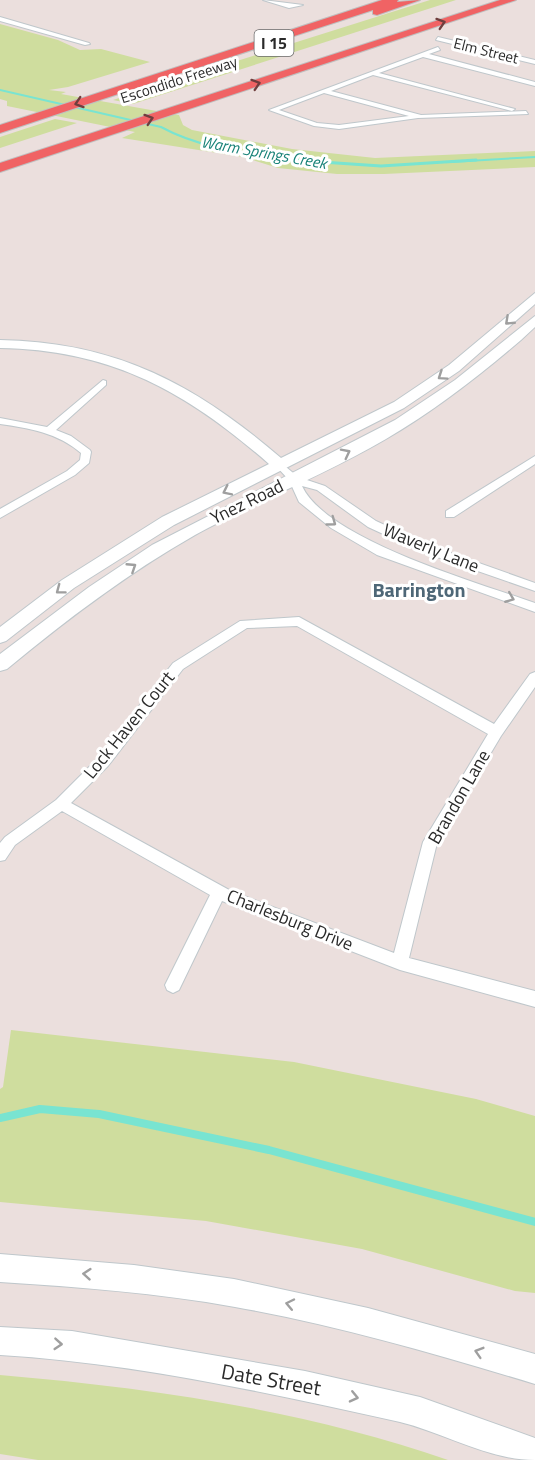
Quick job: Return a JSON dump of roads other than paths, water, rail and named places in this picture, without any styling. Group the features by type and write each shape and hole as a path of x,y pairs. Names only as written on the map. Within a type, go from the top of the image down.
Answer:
{"highway":[{"name":"Escondido Freeway","path":"0,129 393,0"},
{"name":"I 15","path":"133,86 415,0"},
{"path":"448,7 470,0"},
{"path":"0,168 511,0"},
{"name":"Escondido Freeway","path":"0,155 427,14"}],"main road":[{"name":"Ynez Road","path":"0,636 68,584 149,532 399,405 484,345 535,297"},
{"name":"Ynez Road","path":"0,664 54,621 128,568 196,528 395,427 460,386 535,320"},
{"path":"0,344 90,355 148,372 219,414 280,465"},
{"path":"0,1268 145,1279 265,1298 444,1341 535,1370"},
{"name":"Date Street","path":"0,1341 72,1345 305,1386 420,1412 535,1453"}],"street":[{"path":"266,0 289,6 300,4"},
{"path":"0,19 87,44"},
{"name":"Elm Street","path":"438,39 535,62"},
{"path":"438,49 272,110 316,125 339,127 416,117 535,113"},
{"path":"424,55 535,84"},
{"path":"375,74 526,113"},
{"path":"324,91 416,117"},
{"path":"48,431 103,383"},
{"path":"0,421 26,424 48,431 78,444 86,452 85,461 71,473 0,514"},
{"path":"450,514 535,459"},
{"path":"280,465 294,479"},
{"name":"Waverly Lane","path":"294,479 321,488 372,524 424,548 535,587"},
{"name":"Waverly Lane","path":"294,479 303,499 335,525 381,552 535,608"},
{"name":"Lock Haven Court","path":"0,855 10,842 61,804 103,762 178,666 244,624 299,621 496,732"},
{"name":"Brandon Lane","path":"400,963 430,842 496,732 535,677"},
{"name":"Charlesburg Drive","path":"61,804 219,892 400,963 535,999"},
{"path":"173,985 219,892"}],"waterway":[{"name":"Warm Springs Creek","path":"0,90 161,127 211,146 301,162"},
{"name":"Warm Springs Creek","path":"450,162 535,157"},
{"name":"Warm Springs Creek","path":"292,160 381,166 476,160"},
{"path":"0,1118 40,1109 99,1114 269,1150 535,1222"}],"district":[{"name":"Barrington","path":"419,590"}]}
